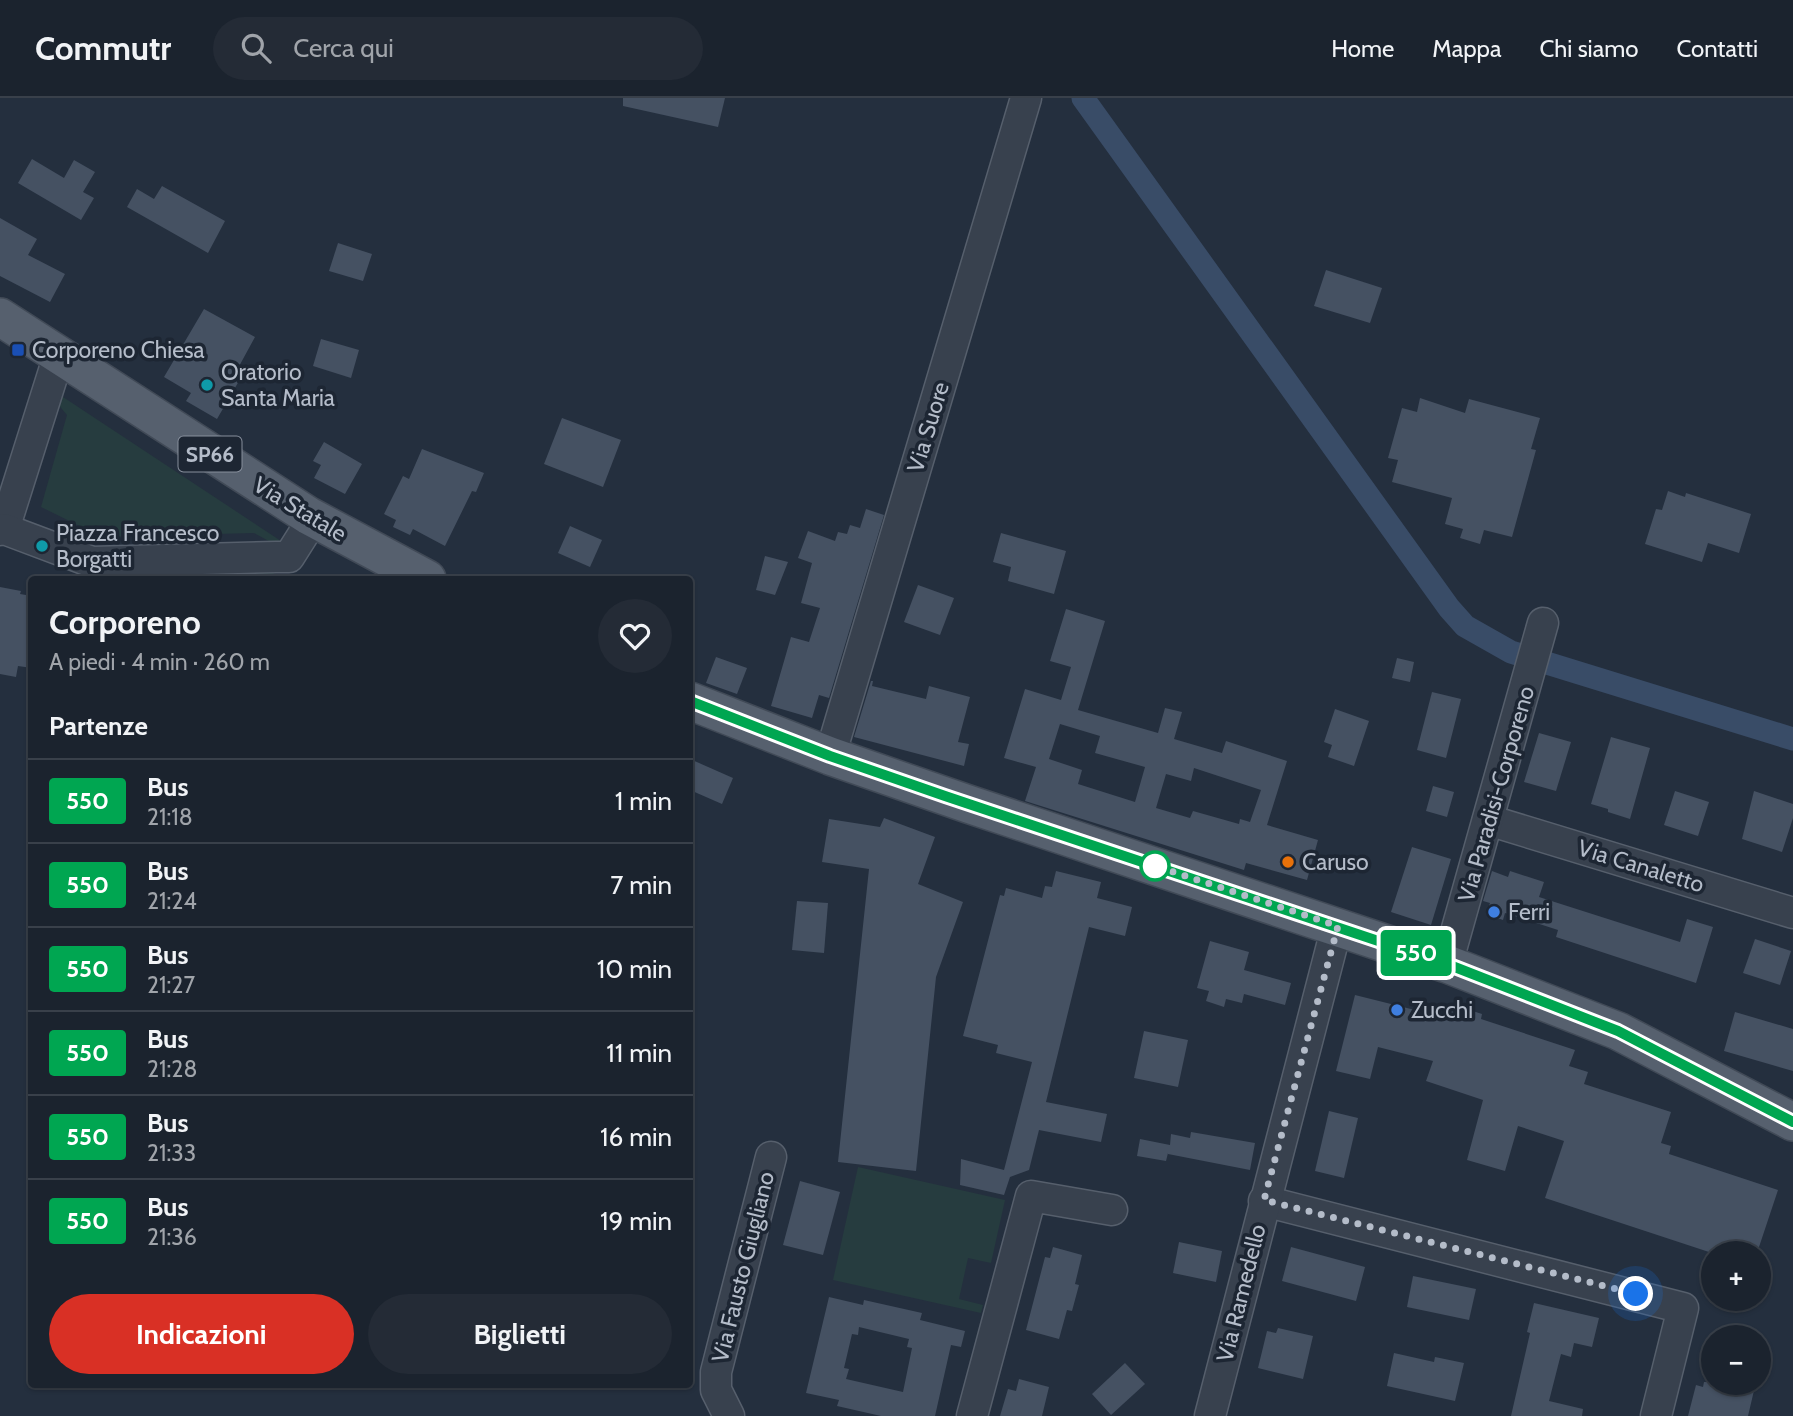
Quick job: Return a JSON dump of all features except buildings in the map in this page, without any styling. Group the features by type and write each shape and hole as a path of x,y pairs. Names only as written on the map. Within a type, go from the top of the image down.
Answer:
{"main road":[{"name":"Via Statale","path":"0,317 313,519 421,576"},
{"path":"693,702 830,756 1447,964 1618,1031 1793,1122"}],"street":[{"name":"Via Suore","path":"830,756 1026,98"},
{"path":"59,355 2,529 92,562 289,557 313,519"},
{"name":"Via Paradisi-Corporeno","path":"1447,964 1543,623"},
{"name":"Via Canaletto","path":"1488,820 1793,913"},
{"name":"Via Ramedello","path":"1210,1416 1264,1200 1338,926"},
{"name":"Via Fausto Giugliano","path":"729,1416 716,1390 716,1372 771,1157"},
{"path":"972,1416 1031,1196 1112,1210"},
{"path":"1264,1200 1683,1308 1656,1416"}],"green space":[{"path":"60,395 281,541 278,546 254,533 102,537 41,507 67,415 57,403"},
{"path":"276,557 273,576 90,576 92,562"},
{"path":"858,1167 1005,1200 991,1263 968,1258 959,1299 983,1305 981,1313 833,1280"}],"waterway":[{"path":"1083,98 1449,608 1465,626 1511,652 1793,739"}],"bus line":[{"name":"550","path":"693,702 830,756 945,796 1447,964 1618,1031 1793,1122"}],"place":[{"name":"Corporeno Chiesa","path":"18,350"},
{"name":"Oratorio Santa Maria","path":"207,385"},
{"name":"Piazza Francesco Borgatti","path":"42,546"},
{"name":"Caruso","path":"1288,862"},
{"name":"Ferri","path":"1494,912"},
{"name":"Zucchi","path":"1397,1010"}],"route":[{"path":"1155,866 1146,863 1338,926 1264,1200 1636,1294"}]}
